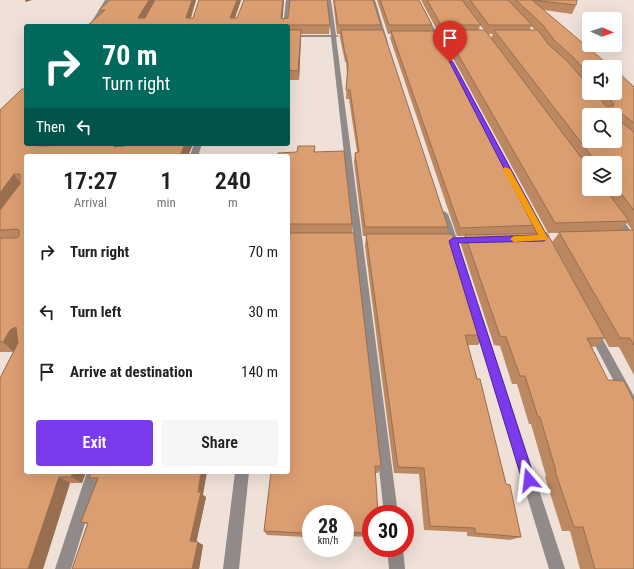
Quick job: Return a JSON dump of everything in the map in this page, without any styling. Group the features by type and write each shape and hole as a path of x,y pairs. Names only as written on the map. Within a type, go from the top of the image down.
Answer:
{"street":[{"path":"92,24 107,0"},
{"path":"285,24 288,0"},
{"path":"329,0 337,36 390,505"},
{"path":"372,0 389,51"},
{"path":"417,0 444,49"},
{"path":"290,36 337,36"},
{"path":"440,203 458,256"},
{"path":"529,210 551,252"},
{"path":"613,212 630,237"},
{"path":"477,315 557,569"},
{"path":"591,327 634,408"},
{"path":"63,569 93,474"},
{"path":"231,569 242,474"},
{"path":"396,557 398,569"}],"building":[{"path":"110,0 149,0 138,18 145,18 155,0 192,0 186,18 193,18 199,0 237,0 230,18 237,18 244,0 283,0 282,19 288,18 290,0 327,0 330,25 89,24 105,10 99,10"},
{"path":"334,0 373,0 381,25 338,25"},
{"path":"380,0 419,0 432,25 389,25"},
{"path":"427,0 462,0 481,25 441,25"},
{"path":"470,0 508,0 532,25 489,25"},
{"path":"516,0 532,0 582,42 582,52 593,52 603,60 582,60 582,67 554,40 543,25"},
{"path":"532,0 577,0 576,5"},
{"path":"290,30 301,30 298,71 290,70"},
{"path":"341,30 383,30 448,227 365,227 355,153 359,152 350,90 346,90 348,66"},
{"path":"444,30 485,30 582,159 582,196 610,196 629,221 555,223"},
{"path":"494,30 538,30 548,44 567,61 582,78 582,100 601,100 606,106 613,106 614,104 611,100 622,100 622,76 634,87 634,123 622,114 622,108 582,108 582,144"},
{"path":"391,31 435,31 541,225 460,228"},
{"path":"22,89 24,89 24,146 184,146 181,154 24,154 24,474 72,474 71,477 59,477 28,569 0,569 0,378 18,343 16,327 10,330 3,342 0,342 0,238 17,238 19,236 19,230 0,230 0,210 20,184 20,174 14,174 0,193 0,110"},
{"path":"622,123 634,132 634,210 622,195 622,156 592,156 585,148 622,148"},
{"path":"298,146 315,146 314,152 344,151 352,224 290,224 290,154 278,153 297,152"},
{"path":"634,230 634,345 630,338 620,338 559,232"},
{"path":"290,233 354,233 381,466 375,466 377,505 362,505 362,533 354,532 354,505 302,505 302,533 264,531 271,474 290,474"},
{"path":"547,233 605,338 587,338 608,380 624,381 634,401 634,569 595,569 583,527 574,527 555,471 540,417 538,417 525,376 520,376 506,337 500,336 465,235"},
{"path":"366,234 452,234 485,335 465,335 477,379 480,379 506,484 510,485 521,537 475,533 475,528 430,526 424,468 398,467"},
{"path":"90,474 201,474 198,492 201,492 190,541 198,542 192,569 72,569 88,523 81,522 98,478 89,478"}],"slow traffic":[{"path":"507,169 544,238 514,239"}],"route":[{"path":"450,62 544,238 453,241 529,480"}]}
